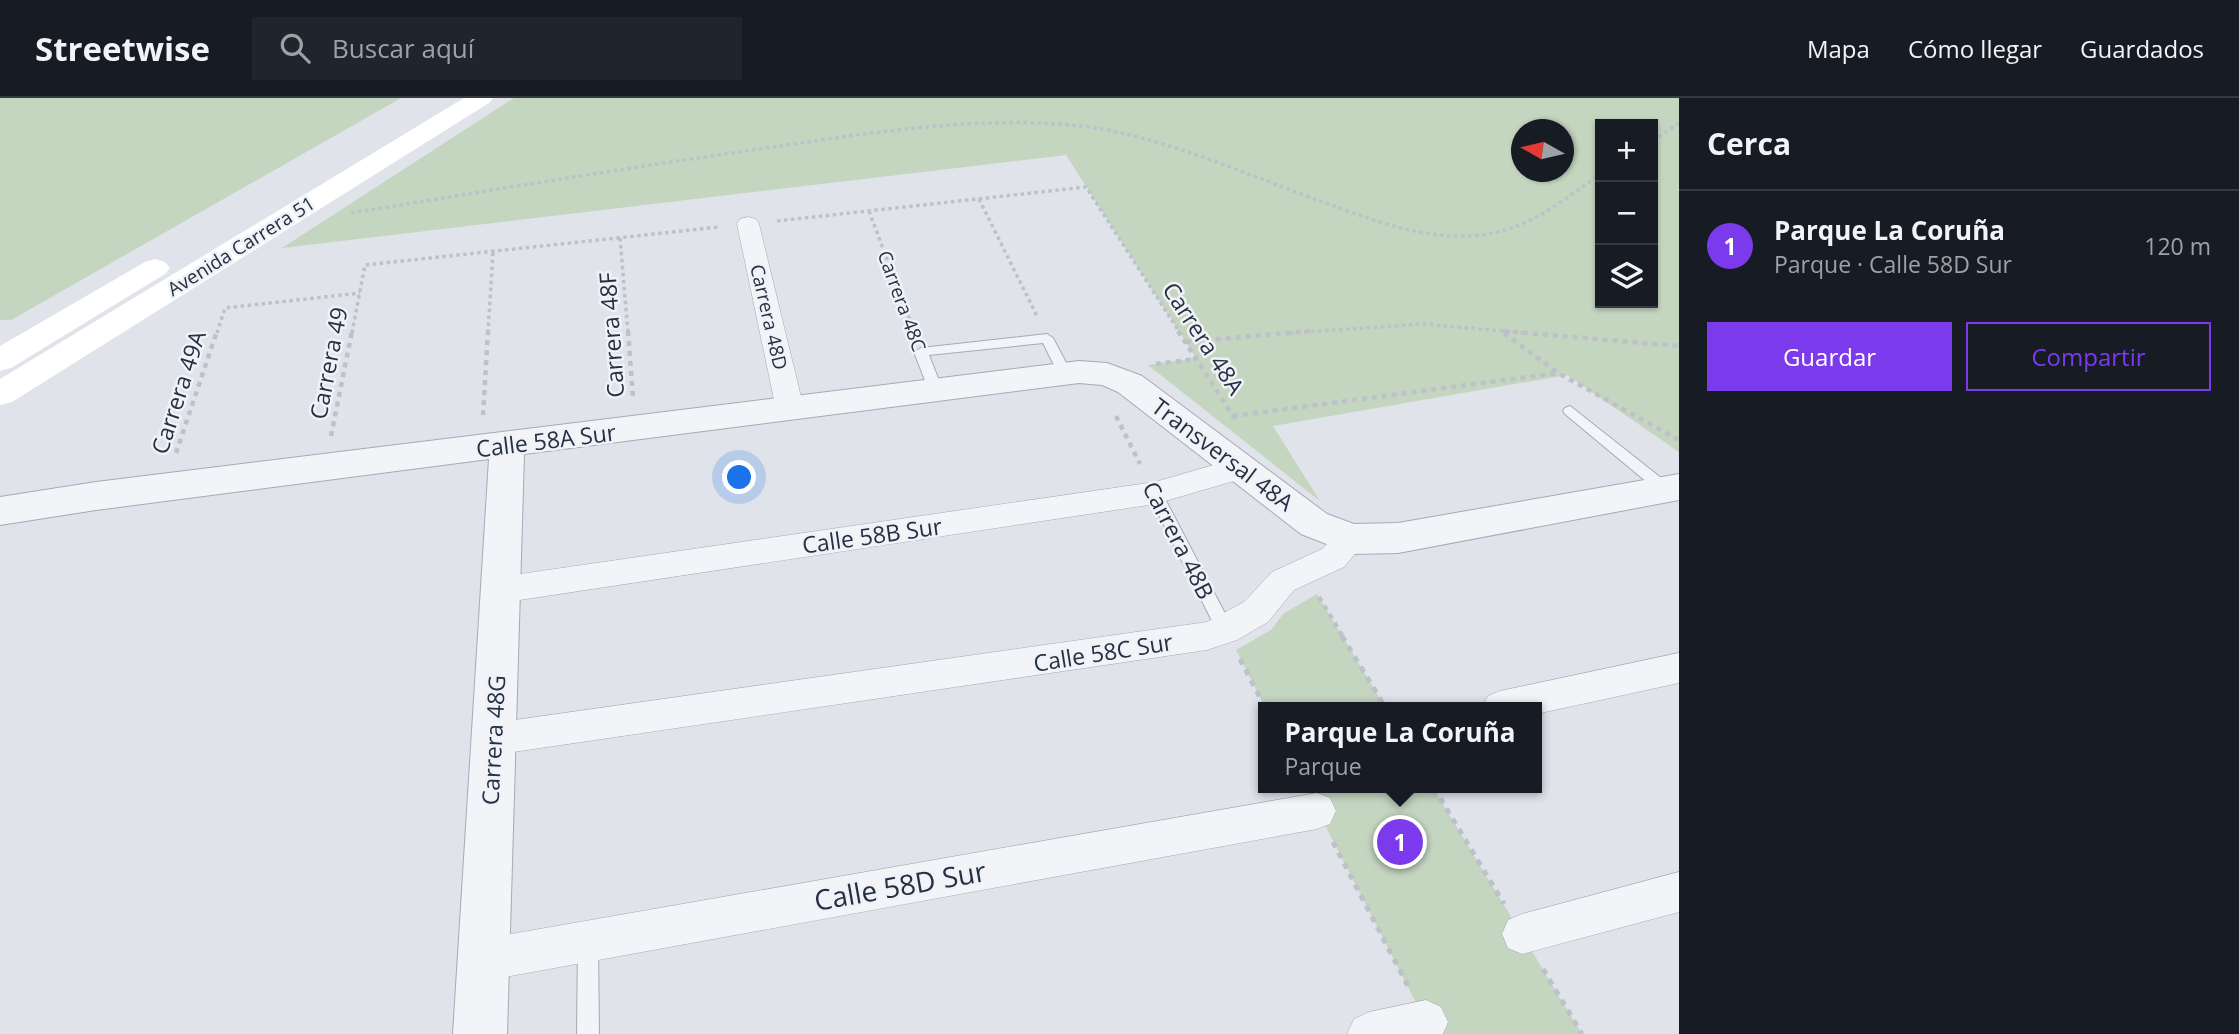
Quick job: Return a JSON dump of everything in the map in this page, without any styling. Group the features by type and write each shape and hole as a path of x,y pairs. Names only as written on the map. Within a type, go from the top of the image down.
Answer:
{"main road":[{"name":"Avenida Carrera 51","path":"8,351 443,98"},
{"name":"Avenida Carrera 51","path":"0,394 481,98"}],"street":[{"name":"Carrera 48D","path":"748,224 790,409"},
{"name":"Calle 58A Sur","path":"0,511 1079,373"},
{"name":"Transversal 48A","path":"1079,373 1118,377 1130,384 1314,524 1352,539"},
{"name":"Carrera 48G","path":"480,1034 500,590 494,447"},
{"name":"Calle 58B Sur","path":"500,590 1155,493 1241,468"},
{"path":"1352,539 1398,538 1672,488"},
{"name":"Calle 58C Sur","path":"493,739 1122,650 1225,630 1256,612 1283,581 1333,558 1352,539"},
{"path":"1523,702 1679,668"},
{"name":"Calle 58D Sur","path":"483,960 1317,811"},
{"path":"1522,934 1679,892"},
{"path":"1369,1034 1426,1022"}],"lane":[{"path":"921,352 1047,338 1079,373"},
{"name":"Carrera 48C","path":"921,352 936,391"},
{"path":"1570,411 1672,488"},
{"name":"Carrera 48B","path":"1155,493 1225,630"},
{"path":"587,942 588,1034"}],"path":[{"path":"346,214 843,137 1004,123 1099,127 1133,134 1383,224 1419,233 1504,231 1532,219 1595,178"},
{"path":"1658,138 1679,123"},
{"name":"Carrera 48A","path":"1086,187 1241,428"},
{"path":"979,199 1047,338"},
{"name":"Carrera 48C","path":"869,211 921,352"},
{"name":"Carrera 48F","path":"621,238 635,429"},
{"path":"493,252 494,447"},
{"name":"Carrera 49","path":"325,468 365,265"},
{"name":"Carrera 49A","path":"165,488 225,308 359,293"},
{"path":"1186,342 1424,324 1679,346"},
{"path":"1502,332 1558,373 1679,440"},
{"name":"Carrera 48B","path":"1079,373 1155,493"},
{"path":"1233,416 1558,373"},
{"path":"1225,630 1262,702"},
{"path":"1317,811 1426,1022"}],"green space":[{"path":"0,98 401,98 11,320 0,320"},
{"path":"514,98 1679,98 1679,452 1567,375 1273,426 1320,501 1148,365 1196,358 1066,155 282,248"},
{"path":"1317,594 1382,702 1262,702 1236,650 1271,630 1283,614"},
{"path":"1309,793 1436,793 1582,1034 1432,1034"}],"place":[{"name":"Parque La Coruña","path":"1400,842"}]}
